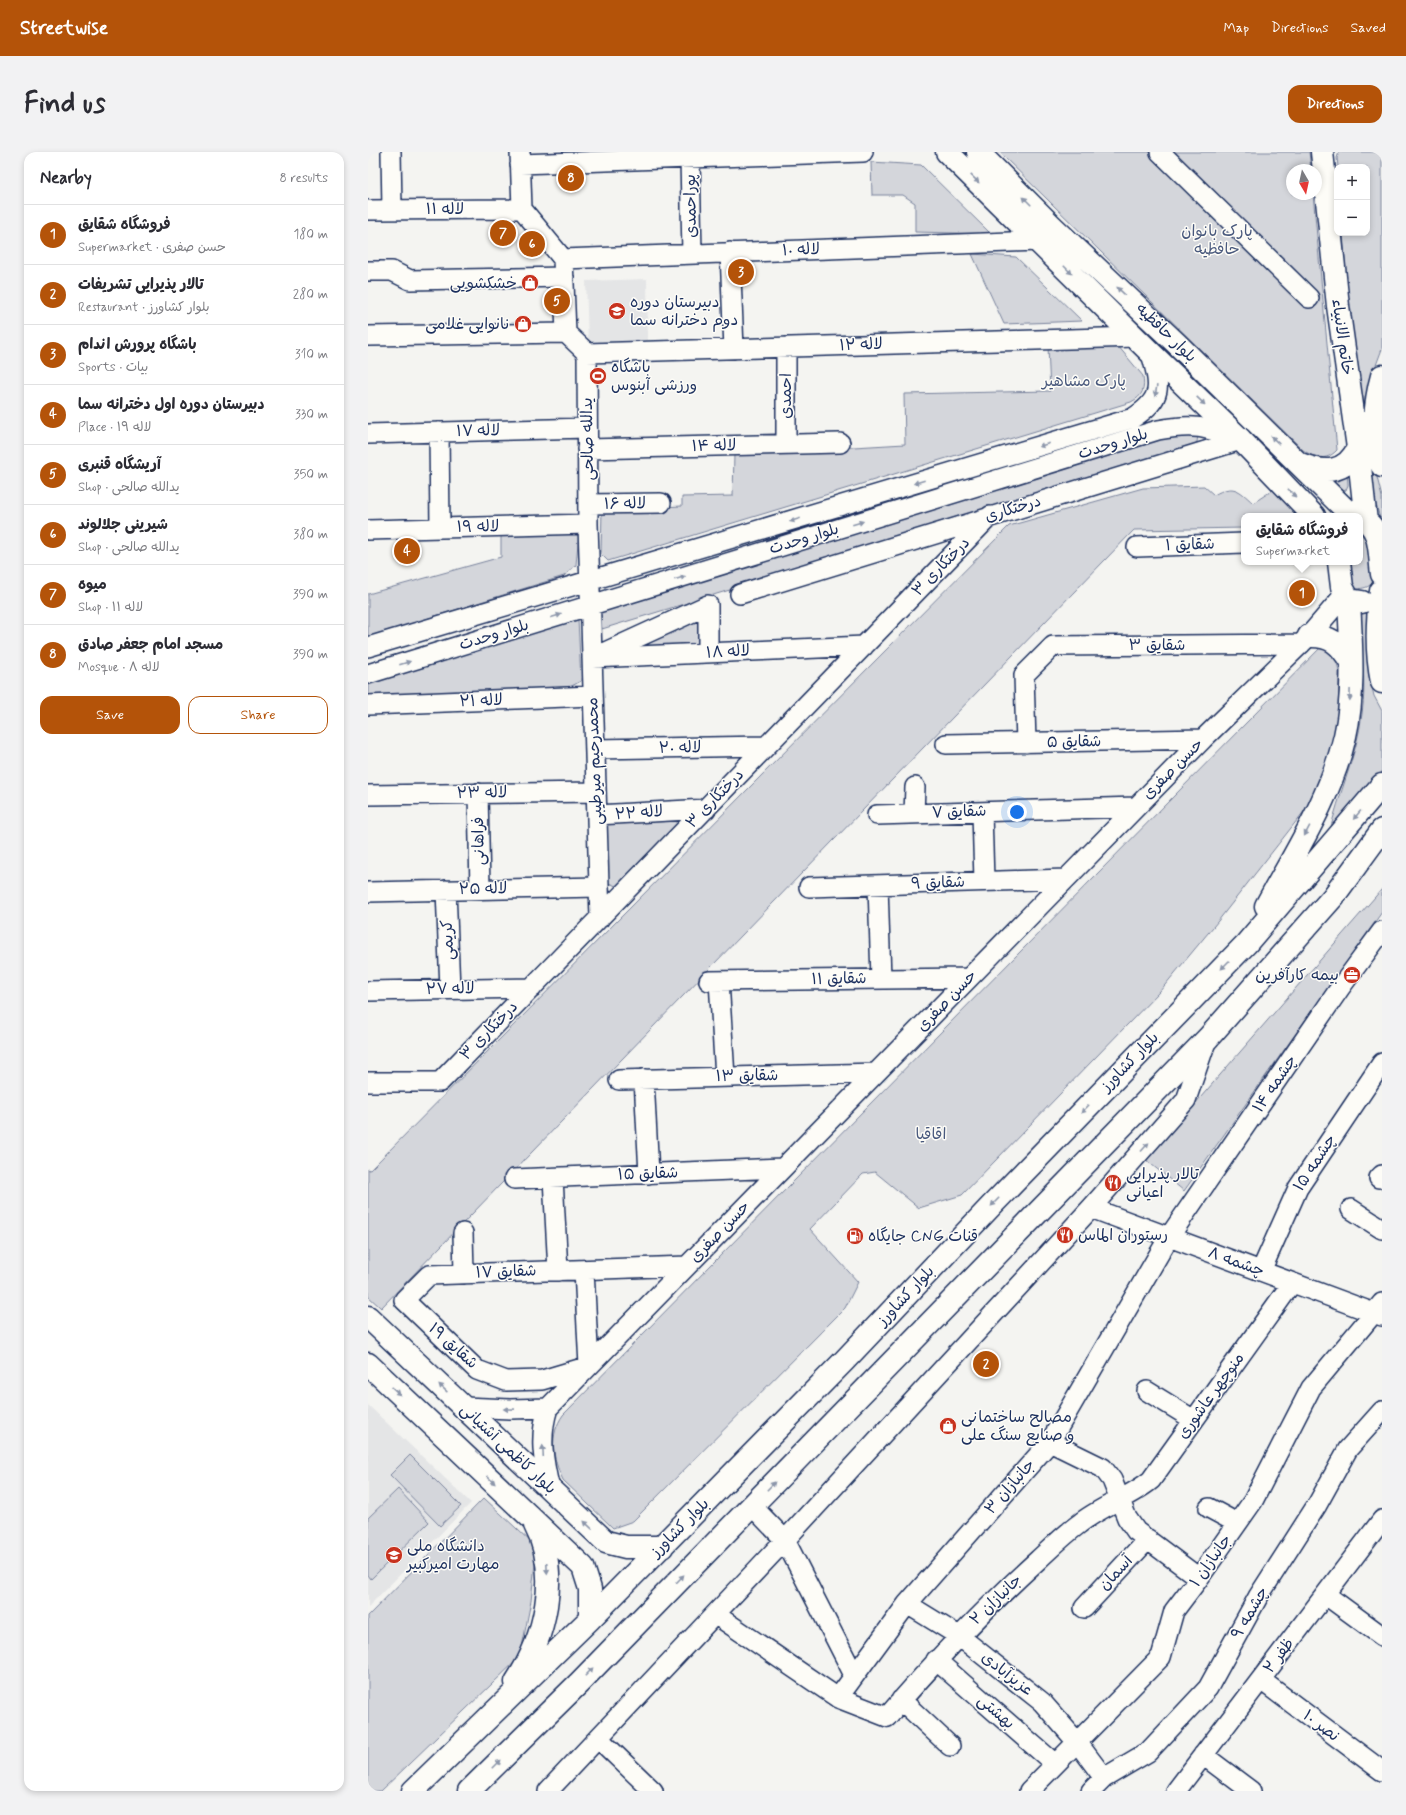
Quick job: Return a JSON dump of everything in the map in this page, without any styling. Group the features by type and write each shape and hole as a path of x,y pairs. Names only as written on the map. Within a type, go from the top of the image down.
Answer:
{"main road":[{"name":"بلوار حافظیه","path":"947,152 1241,440 1311,513"},
{"name":"بلوار حافظیه","path":"978,152 1052,226 1177,344 1299,464 1353,513"},
{"name":"خاتم الانبیاء","path":"1324,158 1338,306 1358,448 1360,513"},
{"path":"1382,376 1378,390 1375,427 1382,466"},
{"path":"1299,464 1319,470 1335,469 1351,460 1358,448"},
{"name":"بلوار حافظیه","path":"1363,521 1372,526 1376,533 1382,574"},
{"path":"1246,944 1317,813 1337,765 1348,720 1351,662 1347,597 1340,565"},
{"path":"1347,597 1359,602 1369,601 1378,595 1382,590"},
{"path":"1382,590 1378,629 1380,674 1382,682"},
{"path":"1305,640 1322,637 1336,642 1344,650 1351,662"},
{"name":"بلوار کشاورز","path":"413,1791 590,1620 844,1361 993,1204 1246,944 1382,785"},
{"path":"469,1791 579,1683 1208,1038 1333,897 1382,830"},
{"path":"1333,897 1382,855"},
{"name":"بلوار کاظمی آشتیانی","path":"368,1317 606,1542 626,1547 662,1546"},
{"path":"368,1364 583,1567 590,1589 590,1620"},
{"path":"501,1706 526,1666 538,1638 545,1612 548,1585 548,1565 544,1546 532,1519"},
{"path":"583,1567 606,1542"}],"street":[{"path":"391,152 392,210"},
{"path":"587,353 566,333 563,268 522,209 520,158 608,156 690,158 863,152"},
{"path":"1160,152 1309,298"},
{"name":"پوراحمدی","path":"690,158 692,254"},
{"name":"لاله ۱۱","path":"368,210 522,209"},
{"name":"لاله ۱۰","path":"368,271 392,272 410,280 563,268 692,254 1039,241"},
{"path":"730,252 734,349"},
{"path":"368,336 566,333"},
{"name":"لاله ۱۲","path":"587,353 1136,337"},
{"name":"احمدی","path":"786,347 786,444"},
{"name":"یدالله صالحی","path":"587,353 590,605"},
{"name":"بلوار وحدت","path":"368,647 590,582 1132,418 1150,405 1156,394 1155,370 1151,353"},
{"name":"بلوار وحدت","path":"368,674 1158,430 1176,427 1199,426 1241,440"},
{"name":"لاله ۱۷","path":"368,434 587,428"},
{"path":"439,432 440,528"},
{"name":"درختکاری","path":"740,594 1241,440"},
{"name":"لاله ۱۴","path":"587,449 840,443"},
{"name":"لاله ۱۶","path":"588,504 661,503"},
{"name":"درختکاری ۳","path":"368,1082 440,1082 990,516"},
{"name":"لاله ۱۹","path":"368,530 588,524"},
{"name":"شقایق ۱","path":"1137,547 1241,543"},
{"name":"حسن صفری","path":"548,1408 1136,807 1347,597"},
{"name":"محمدرحیم میرطیبی","path":"590,605 600,918"},
{"path":"592,658 708,605 708,653"},
{"name":"شقایق ۳","path":"1026,743 1024,675 1053,646 1305,640"},
{"name":"لاله ۱۸","path":"592,658 864,646"},
{"name":"لاله ۲۱","path":"368,705 593,696"},
{"name":"شقایق ۵","path":"946,744 1203,739"},
{"name":"لاله ۲۰","path":"595,749 766,746"},
{"path":"914,814 915,787"},
{"name":"لاله ۲۳","path":"368,795 596,792"},
{"name":"فراهانی","path":"478,793 480,889"},
{"name":"شقایق ۷","path":"877,815 1136,807"},
{"name":"لاله ۲۲","path":"597,815 706,808"},
{"path":"982,812 984,881"},
{"name":"شقایق ۹","path":"809,887 1066,879"},
{"path":"878,885 881,979"},
{"name":"لاله ۲۵","path":"368,892 599,887"},
{"name":"کریمی","path":"446,890 450,989"},
{"name":"چشمه ۱۴","path":"1169,1237 1340,988 1382,931"},
{"name":"شقایق ۱۱","path":"725,1077 714,981 969,978"},
{"name":"لاله ۲۷","path":"368,991 532,988"},
{"path":"548,1791 716,1616 1091,1208 1186,1100 1208,1038"},
{"name":"چشمه ۱۵","path":"1261,1271 1298,1188 1382,1063"},
{"name":"شقایق ۱۳","path":"619,1080 876,1073"},
{"path":"644,1079 649,1174"},
{"name":"شقایق ۱۵","path":"514,1179 782,1168"},
{"path":"553,1178 558,1271"},
{"name":"چشمه ۸","path":"1091,1208 1292,1283 1379,1311"},
{"path":"1351,1209 1382,1229"},
{"path":"463,1233 464,1274"},
{"name":"جانبازان ۳","path":"838,1698 854,1674 907,1604 1050,1442 1169,1237"},
{"name":"شقایق ۱۷","path":"429,1275 687,1266"},
{"path":"584,1270 589,1366"},
{"name":"شقایق ۱۹","path":"429,1275 404,1300 477,1370 506,1381 542,1380 589,1366"},
{"name":"منوچهر عاشوری","path":"1120,1499 1139,1490 1151,1480 1292,1283"},
{"name":"جانبازان ۱","path":"1029,1791 1161,1657 1174,1611 1200,1578 1253,1501 1311,1388 1379,1311"},
{"path":"1147,1392 1194,1420"},
{"path":"464,1407 510,1409 548,1408 543,1425 543,1450 544,1468 550,1489"},
{"name":"چشمه ۹","path":"1098,1785 1148,1752 1208,1688 1258,1598 1317,1505 1348,1449 1382,1411"},
{"path":"1050,1442 1103,1468 1112,1480 1127,1518 1136,1531 1200,1578"},
{"name":"جانبازان ۲","path":"838,1698 887,1717 936,1660 994,1600 1078,1524 1097,1511 1120,1499"},
{"path":"752,1506 786,1540 854,1674"},
{"path":"1209,1508 1238,1523"},
{"name":"ظفر ۲","path":"1176,1791 1382,1520"},
{"name":"آسمان","path":"1084,1608 1148,1539"},
{"path":"1326,1594 1382,1636"},
{"name":"عزیزآبادی","path":"907,1604 959,1636 1042,1702 1077,1742 1098,1785"},
{"path":"716,1616 838,1698"},
{"name":"بهشتی","path":"936,1660 1055,1764"},
{"name":"نصر ۱۰","path":"1261,1680 1382,1771"},
{"path":"901,1700 950,1746"},
{"path":"598,1738 653,1791"},
{"path":"1204,1756 1252,1791"}],"shaded area":[{"name":"دبیرستان دوره دوم دخترانه سما","path":"647,279 648,341 588,342 586,281"},
{"name":"دانشگاه ملی مهارت امیرکبیر","path":"368,1405 471,1503 368,1607"}],"green space":[{"name":"پارک بانوان حافظیه","path":"999,152 1309,152 1310,164 1286,164 1286,200 1314,200 1337,450 1329,456 1320,458 1303,450"},
{"path":"1339,152 1382,152 1382,349 1369,384 1369,446 1382,497 1382,525 1370,484 1348,299 1343,236 1370,236 1370,164 1338,164 1337,158"},
{"path":"871,162 921,165 991,234 915,232 915,203 903,195 872,195"},
{"path":"972,254 1016,257 1082,321 1004,324"},
{"name":"پارک مشاهیر","path":"1118,346 1143,376 1144,385 1141,395 1131,402 608,561 601,554 602,510 682,506 682,497 733,496 734,454 905,444 904,394 1050,391 1048,347"},
{"path":"1165,434 1198,435 1197,442 1190,448 1172,455 602,629 599,615 610,605"},
{"path":"1347,472 1348,485 1346,490 1341,492 1329,486 1333,478"},
{"path":"1204,486 1214,495 1231,489 1239,491 1253,503 1273,490 1296,513 1241,513 1241,528 1134,530 381,1308 368,1296 368,1169 370,1170 1009,526 1143,488"},
{"path":"501,531 579,532 576,565 564,576 368,637 368,594 501,557"},
{"path":"1363,536 1367,539 1372,562 1372,583 1365,588 1357,589 1351,584 1347,565 1363,565"},
{"path":"1371,609 1368,650 1369,675 1374,696 1382,711 1382,772 1329,835 1352,760 1360,730 1362,714 1364,677 1356,616"},
{"path":"700,617 700,645 644,647 643,643"},
{"path":"578,619 581,681 568,688 368,695 368,678"},
{"name":"اقاقیا","path":"1326,642 1336,659 1339,671 1338,725 1335,749 1309,805 1218,921 1160,991 962,1195 919,1208 875,1172 863,1174 810,1229 858,1282 845,1308 633,1521 613,1528 563,1480 559,1472 554,1455 554,1439 556,1430 563,1415"},
{"path":"685,820 616,886 606,882 603,822"},
{"path":"1382,889 1382,912 1184,1191 1146,1160"},
{"path":"410,1455 461,1506 440,1526 390,1475"},
{"path":"398,1489 429,1522 371,1579 368,1575 368,1518"},
{"path":"484,1498 533,1544 535,1563 531,1601 520,1657 381,1791 368,1791 368,1616"}],"place":[{"name":"مسجد امام جعفر صادق","path":"571,178"},
{"name":"میوه","path":"503,233"},
{"name":"شیرینی جلالوند","path":"532,244"},
{"name":"باشگاه پرورش اندام","path":"741,272"},
{"name":"خشکشویی","path":"530,283"},
{"name":"آریشگاه قنبری","path":"557,301"},
{"name":"دبیرستان دوره دوم دخترانه سما","path":"617,311"},
{"name":"نانوایی غلامی","path":"523,324"},
{"name":"باشگاه ورزشی آبنوس","path":"598,376"},
{"name":"دبیرستان دوره اول دخترانه سما","path":"407,551"},
{"name":"فروشگاه شقایق","path":"1302,593"},
{"name":"بیمه کارآفرین","path":"1352,975"},
{"name":"تالار پذیرایی اعیانی","path":"1113,1183"},
{"name":"رستوران الماس","path":"1065,1235"},
{"name":"جایگاه CNG قنات","path":"855,1236"},
{"name":"تالار پذیرایی تشریفات","path":"986,1364"},
{"name":"مصالح ساختمانی و صنایع سنگ علی","path":"948,1426"},
{"name":"دانشگاه ملی مهارت امیرکبیر","path":"394,1555"}]}
